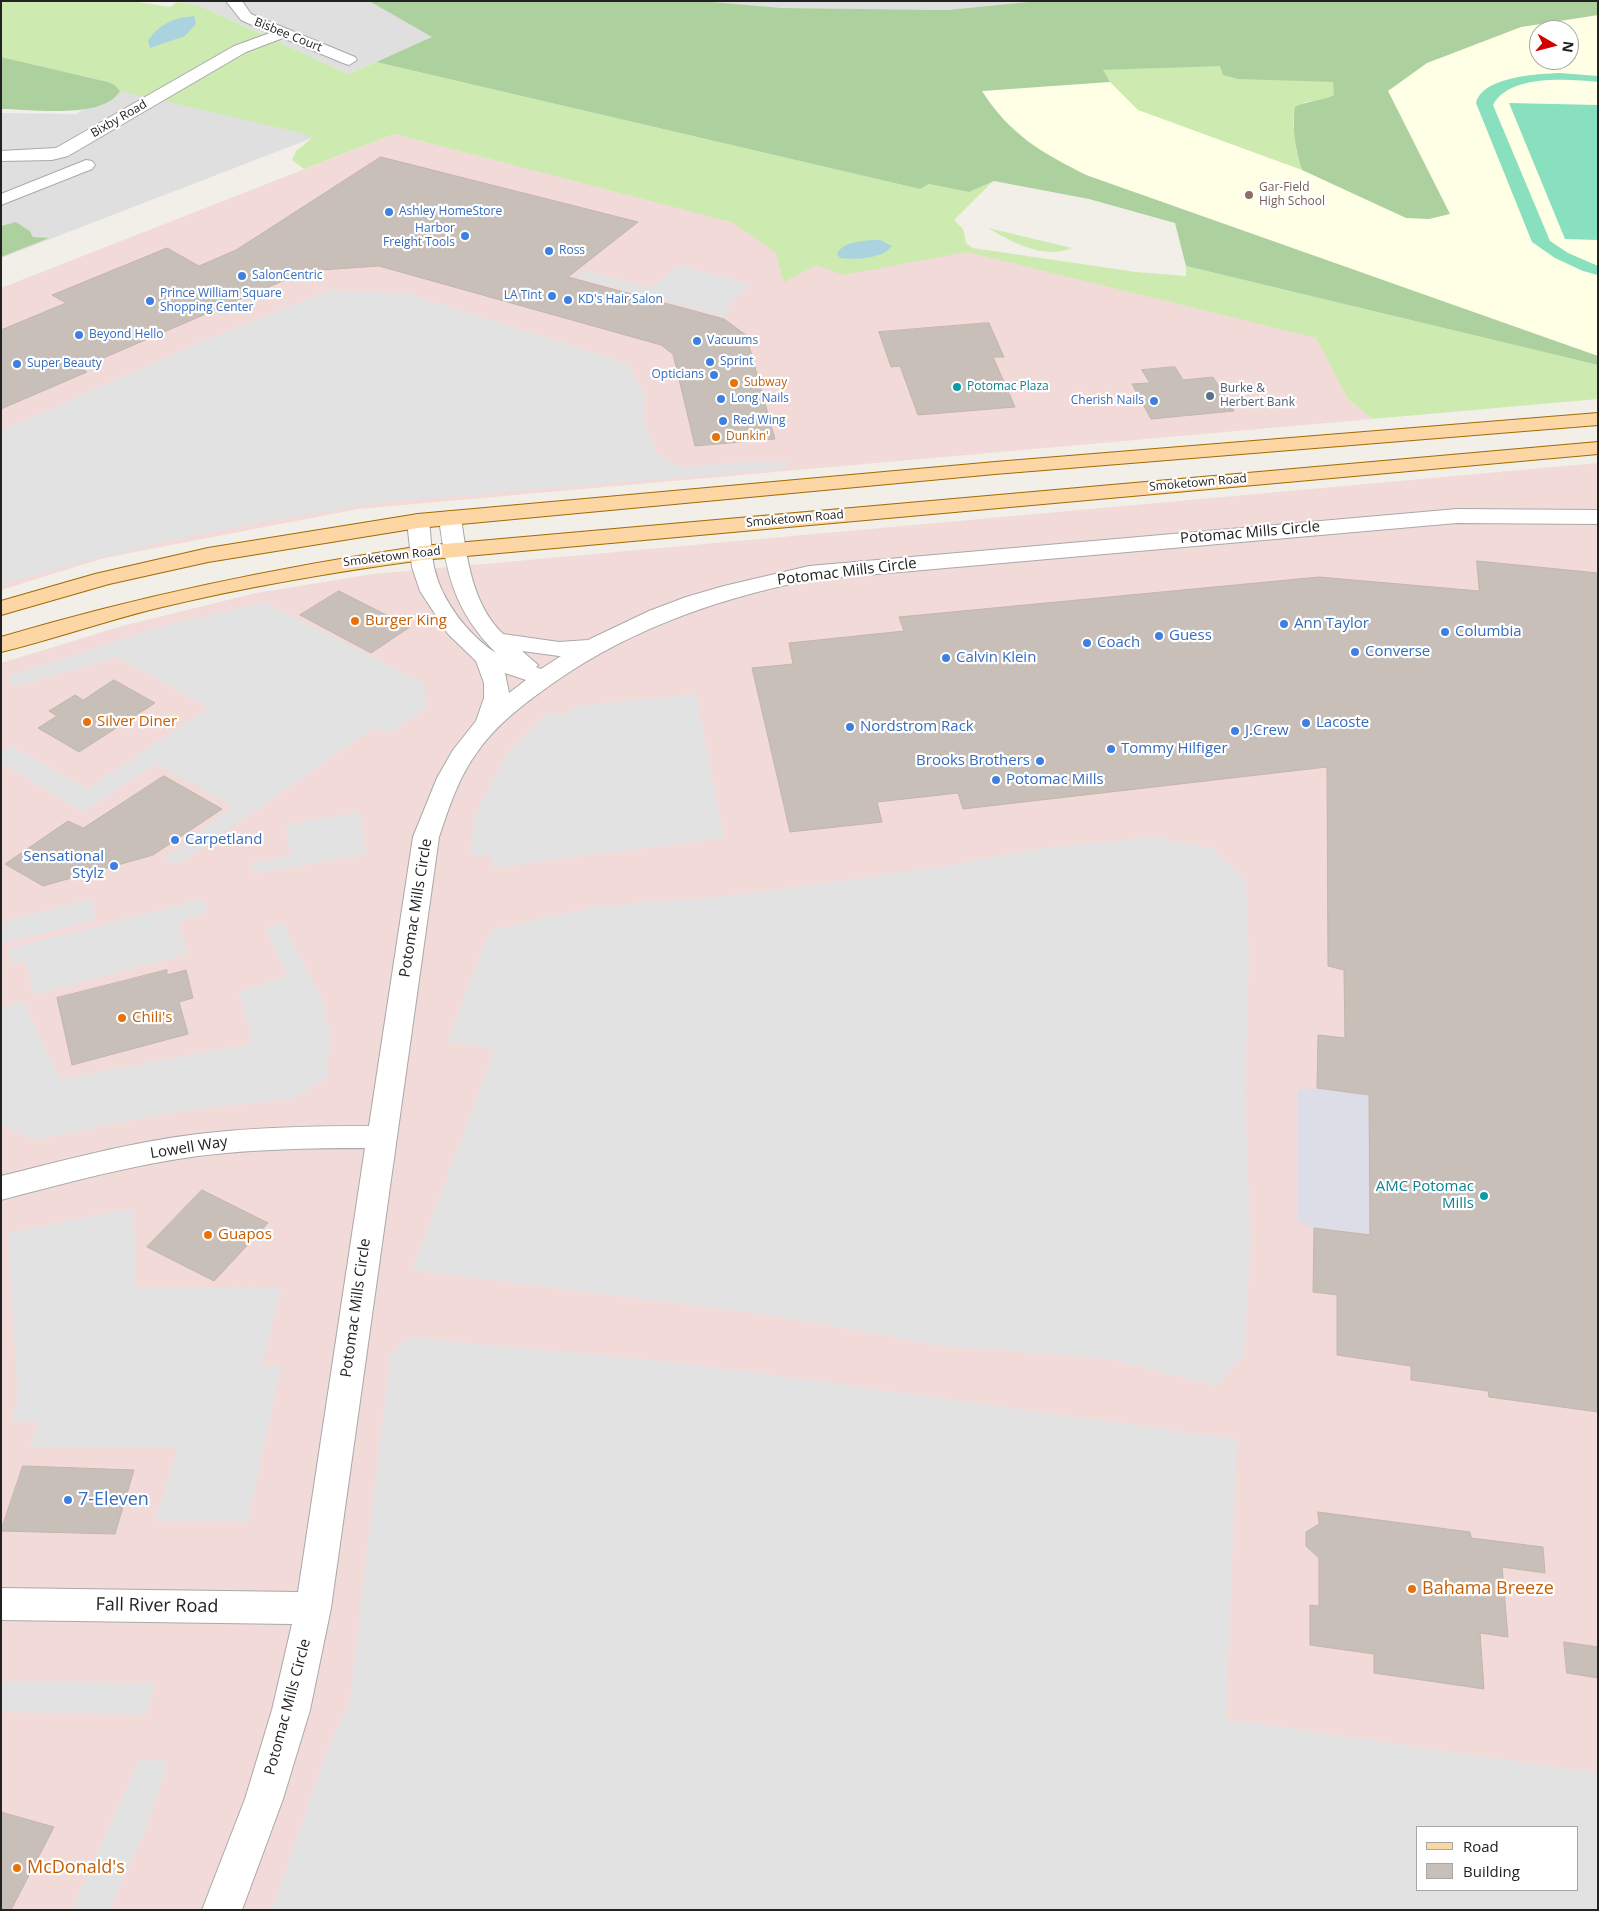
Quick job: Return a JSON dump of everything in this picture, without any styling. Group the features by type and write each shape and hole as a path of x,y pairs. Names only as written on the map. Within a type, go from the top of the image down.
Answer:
{"main road":[{"path":"1,608 86,584 180,561 329,533 418,521 995,468 1598,419"},
{"path":"1303,444 1319,473"},
{"name":"Smoketown Road","path":"1,645 57,627 206,589 288,572 422,552 1598,448"}],"street":[{"name":"Bisbee Court","path":"234,1 241,13 246,17 349,60"},
{"name":"Bixby Road","path":"62,152 240,49 283,33"},
{"path":"1,156 62,152 86,165 1,200"},
{"name":"Potomac Mills Circle","path":"222,1910 264,1799 291,1710 313,1608 426,838 442,794 469,745 496,715 543,677 593,646 690,604 731,590 809,574 1337,525 1475,516 1598,517"},
{"path":"450,518 460,581 465,596 476,614 491,648 498,694 496,708 486,726"},
{"path":"418,521 424,568 442,608 457,628 543,677"},
{"path":"491,648 560,649 593,646"},
{"name":"Lowell Way","path":"1,1188 98,1164 223,1142 288,1137 381,1137"},
{"name":"Fall River Road","path":"1,1604 313,1608"}],"shaded area":[{"path":"174,1 369,1 433,37 348,74 198,5"},
{"path":"701,1 1038,1 947,10 782,8"},
{"name":"Gar-Field High School","path":"1598,15 1598,356 1086,175 1039,151 999,116 982,91 1110,81 1450,214 1388,91 1427,63 1521,27 1529,26 1529,70 1579,70 1579,20 1566,20"},
{"path":"128,84 320,135 1,258 1,113 76,114"},
{"path":"394,134 768,231 811,213 1317,338 1348,399 1372,419 358,509 104,558 1,590 1,288"},
{"path":"679,265 752,285 727,306 734,309 724,317 575,277 584,270 651,288"},
{"path":"330,290 409,294 627,363 643,390 645,421 656,453 681,467 763,461 790,462 784,469 383,502 256,523 153,544 1,584 1,431 200,342"},
{"name":"Potomac Mills","path":"1598,463 1598,1910 1,1910 1,663 122,626 256,593 373,574"},
{"path":"264,602 422,682 427,707 391,733 375,727 178,865 164,859 232,806 157,764 83,812 1,763 1,752 12,746 87,789 208,708 118,657 14,687 7,677 159,627"},
{"path":"696,694 724,838 493,868 490,853 470,857 475,818 483,798 509,751 548,712 564,716 576,706"},
{"path":"359,812 367,854 254,874 252,863 291,855 285,825"},
{"path":"1157,837 1212,848 1246,881 1249,954 1245,1096 1251,1242 1244,1356 1216,1386 1109,1359 942,1346 777,1316 412,1270 495,1049 447,1042 490,930 599,906 719,897 935,868 1043,848"},
{"path":"92,899 95,920 1,944 1,922"},
{"path":"203,899 207,913 178,921 188,954 33,995 26,961 12,965 8,949"},
{"path":"282,923 324,1002 329,1030 328,1077 292,1099 180,1111 34,1140 1,1125 1,1008 23,1001 60,1079 250,1044 247,1017 238,992 287,976 265,927"},
{"path":"1317,1088 1369,1095 1370,1235 1314,1228 1297,1222 1298,1090"},
{"path":"134,1208 136,1287 281,1288 262,1365 281,1366 248,1522 155,1521 178,1447 31,1447 38,1421 12,1422 18,1398 8,1233"},
{"path":"408,1337 692,1364 1237,1439 1226,1719 1598,1773 1598,1910 272,1910 328,1747 349,1705 390,1355"},
{"path":"1,1681 155,1683 146,1715 1,1712"},
{"path":"139,1760 168,1761 148,1823 110,1910 72,1910"}],"green space":[{"path":"1,1 132,1 170,7 177,2 198,5 348,74 376,62 920,189 929,184 969,192 993,181 954,220 963,229 966,243 973,248 1136,272 1186,276 1186,266 1598,365 1598,399 1372,419 1348,399 1316,338 967,252 843,275 817,265 784,282 775,252 731,222 394,134 304,169 292,160 296,151 312,138 302,133 120,91 115,85 108,82 1,57"},
{"path":"369,1 701,1 782,8 947,10 1038,1 1598,1 1598,15 1566,20 1529,20 1529,26 1521,27 1427,63 1388,91 1450,214 1429,219 1406,218 1302,170 1295,138 1295,107 1334,95 1333,82 1238,79 1223,75 1220,66 1103,70 1110,82 982,91 1015,131 1041,150 1086,175 1598,356 1598,365 1186,266 1175,223 1089,199 994,181 969,192 929,184 920,189 376,62 432,37"},
{"path":"1,57 108,82 115,85 120,91 111,100 99,106 83,109 48,111 1,109"},
{"path":"1221,65 1334,82 1335,95 1323,101 1304,102 1293,120 1296,150 1302,170 1138,110 1110,82 1102,70"},
{"path":"1560,73 1598,76 1598,82 1556,80 1525,83 1501,95 1493,105 1550,241 1568,253 1598,266 1598,275 1583,271 1555,258 1532,242 1476,103 1481,94 1489,87 1500,82 1539,74"},
{"path":"1509,103 1598,105 1598,240 1565,239"},
{"path":"16,222 31,232 33,237 49,238 1,257 1,226"},
{"path":"988,228 1072,248 1062,251 1040,251 1018,244"}],"water":[{"path":"194,16 196,24 185,36 150,48 148,41 162,26 173,20"},
{"path":"880,240 892,246 882,254 860,259 846,259 840,258 837,254 844,246 849,244"}],"building":[{"name":"Prince William Square Shopping Center","path":"381,157 638,222 568,277 724,319 746,335 775,439 695,446 673,354 661,345 379,266 306,271 80,368 87,372 1,409 1,330 66,303 52,295 167,248 199,266 236,250"},
{"name":"Potomac Plaza","path":"989,323 1004,357 993,357 1015,407 918,415 900,366 891,367 879,332"},
{"path":"1175,367 1183,380 1213,377 1234,411 1151,419 1132,384 1150,383 1142,370"},
{"name":"Potomac Mills","path":"1477,561 1598,573 1598,1412 1489,1397 1488,1391 1411,1380 1411,1366 1337,1355 1337,1295 1313,1292 1314,1228 1370,1235 1369,1095 1317,1088 1318,1035 1345,1038 1344,970 1328,966 1327,767 963,809 958,793 877,802 882,822 790,832 752,668 793,664 789,643 904,631 899,617 1319,577 1479,591"},
{"name":"Burger King","path":"339,591 410,627 371,653 300,615"},
{"name":"Silver Diner","path":"114,680 155,703 79,752 38,728 57,716 49,711 75,695 83,700"},
{"path":"164,776 222,809 153,855 43,886 5,864 68,821 83,828"},
{"name":"Chili's","path":"167,970 167,975 186,970 193,998 179,1002 188,1034 72,1065 57,998"},
{"name":"Guapos","path":"202,1190 268,1223 214,1281 147,1247"},
{"name":"7-Eleven","path":"23,1466 134,1470 115,1534 1,1531"},
{"name":"Bahama Breeze","path":"1318,1512 1470,1532 1471,1538 1543,1547 1545,1573 1502,1567 1508,1637 1480,1633 1484,1689 1374,1673 1374,1654 1310,1645 1310,1605 1319,1606 1319,1558 1306,1546 1306,1532 1319,1524"},
{"path":"1564,1642 1598,1647 1598,1678 1567,1673"},
{"name":"McDonald's","path":"1,1812 54,1827 11,1910 1,1910"}],"place":[{"name":"Gar-Field High School","path":"1249,195"},
{"name":"Ashley HomeStore","path":"389,212"},
{"name":"Harbor Freight Tools","path":"465,236"},
{"name":"Ross","path":"549,251"},
{"name":"SalonCentric","path":"242,276"},
{"name":"LA Tint","path":"552,296"},
{"name":"KD's Hair Salon","path":"568,300"},
{"name":"Prince William Square Shopping Center","path":"150,301"},
{"name":"Beyond Hello","path":"79,335"},
{"name":"Vacuums","path":"697,341"},
{"name":"Sprint","path":"710,362"},
{"name":"Super Beauty","path":"17,364"},
{"name":"Opticians","path":"714,375"},
{"name":"Subway","path":"734,383"},
{"name":"Potomac Plaza","path":"957,387"},
{"name":"Burke & Herbert Bank","path":"1210,396"},
{"name":"Long Nails","path":"721,399"},
{"name":"Cherish Nails","path":"1154,401"},
{"name":"Red Wing","path":"723,421"},
{"name":"Dunkin'","path":"716,437"},
{"name":"Burger King","path":"355,621"},
{"name":"Ann Taylor","path":"1284,624"},
{"name":"Columbia","path":"1445,632"},
{"name":"Guess","path":"1159,636"},
{"name":"Coach","path":"1087,643"},
{"name":"Converse","path":"1355,652"},
{"name":"Calvin Klein","path":"946,658"},
{"name":"Silver Diner","path":"87,722"},
{"name":"Lacoste","path":"1306,723"},
{"name":"Nordstrom Rack","path":"850,727"},
{"name":"J.Crew","path":"1235,731"},
{"name":"Tommy Hilfiger","path":"1111,749"},
{"name":"Brooks Brothers","path":"1040,761"},
{"name":"Potomac Mills","path":"996,780"},
{"name":"Carpetland","path":"175,840"},
{"name":"Sensational Stylz","path":"114,866"},
{"name":"Chili's","path":"122,1018"},
{"name":"AMC Potomac Mills","path":"1484,1196"},
{"name":"Guapos","path":"208,1235"},
{"name":"7-Eleven","path":"68,1500"},
{"name":"Bahama Breeze","path":"1412,1589"},
{"name":"McDonald's","path":"17,1868"}]}
